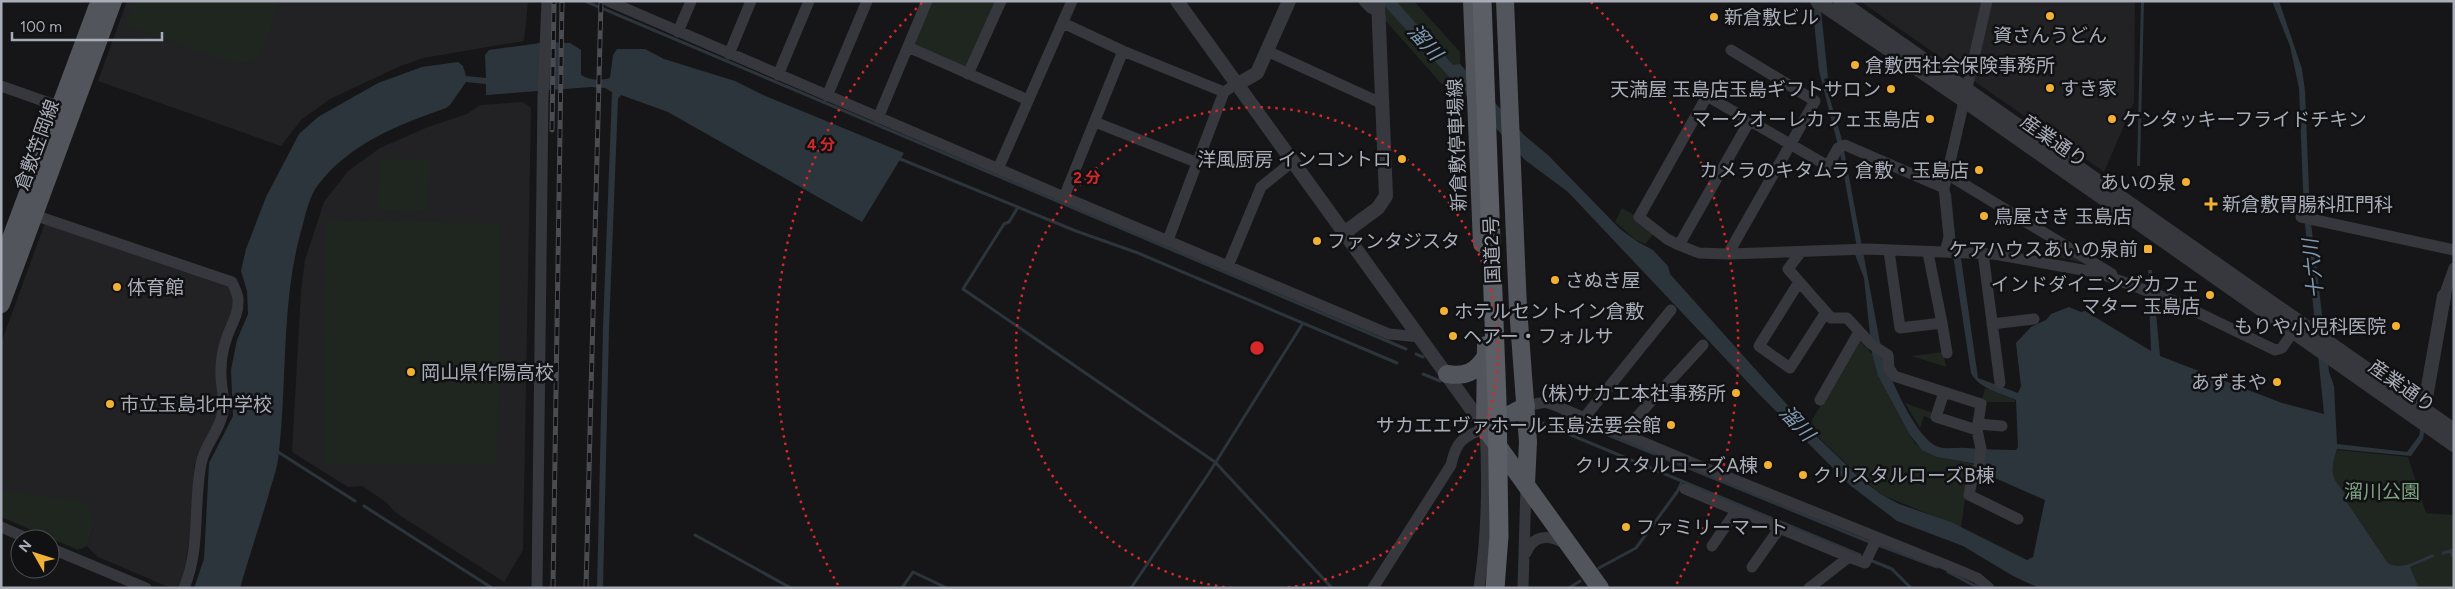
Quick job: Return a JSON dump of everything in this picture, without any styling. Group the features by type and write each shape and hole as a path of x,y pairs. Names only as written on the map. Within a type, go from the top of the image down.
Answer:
{"highway":[{"name":"国道2号","path":"1482,1 1497,401 1499,536 1495,588"}],"main road":[{"name":"倉敷笠岡線","path":"1,304 28,212 66,109 100,1"},
{"name":"倉敷笠岡線","path":"66,109 112,1"},
{"name":"新倉敷停車場線","path":"1472,1 1485,313 1486,428"},
{"path":"1505,1 1518,313 1528,442 1526,484"},
{"path":"1475,74 1508,75"},
{"name":"倉敷笠岡線","path":"1,265 28,212"},
{"path":"1485,313 1518,313"},
{"path":"1447,374 1468,374 1481,364 1486,356"},
{"path":"1526,406 1486,428 1600,588"}],"street":[{"path":"538,588 543,92 547,1"},
{"path":"608,1 630,7 678,32 729,54 1064,198 1389,334 1420,337"},
{"path":"678,32 691,1"},
{"path":"729,54 751,1"},
{"path":"778,75 809,1"},
{"path":"827,96 867,1"},
{"path":"878,118 927,1"},
{"path":"968,74 1002,1"},
{"path":"998,169 1072,1"},
{"path":"1177,1 1486,428 1483,554 1479,588"},
{"path":"1168,240 1224,92 1257,73 1289,1"},
{"path":"1344,233 1378,208 1386,196 1378,7 1371,8 1364,1"},
{"name":"産業通り","path":"1817,1 1839,7 2322,345 2454,430"},
{"path":"1829,1 1839,7"},
{"path":"1945,252 1949,237 1944,188 1964,94 1987,1"},
{"path":"1063,22 1123,51 1224,92"},
{"path":"908,47 1028,100"},
{"path":"1728,254 1789,143 1815,101 1730,50"},
{"path":"1064,198 1123,51"},
{"path":"1267,51 1381,103"},
{"path":"1,86 66,109"},
{"path":"1944,188 1841,147 1828,166 1707,96 1639,217 1679,245 1699,253 1800,253 1867,249 1928,253 1983,253 2099,274 2126,282 2174,301 2275,350 2282,348 2296,327"},
{"path":"1679,245 1750,120"},
{"path":"1094,122 1198,163"},
{"path":"1228,266 1261,187 1292,162"},
{"path":"1947,174 2126,282"},
{"path":"28,212 232,282 238,299 236,316 226,340 220,372 224,402 222,418 205,449 201,463 198,488 197,534 192,569 184,588"},
{"path":"2306,218 2454,250"},
{"path":"1889,251 1900,328 1942,323"},
{"path":"1800,253 1788,269 1832,318 1847,318 1871,344 1888,355 1889,368 1894,376 1981,404 1977,427 1981,449 1979,466 1974,475 1969,495 2018,519"},
{"path":"1928,253 1947,353"},
{"path":"1983,253 2000,383"},
{"path":"2424,409 2444,296 2454,268"},
{"path":"1799,282 1759,346 1790,368 1826,312"},
{"path":"1584,418 1671,310"},
{"path":"1992,324 2016,326 2034,319"},
{"name":"産業通り","path":"2296,327 2314,332 2329,358 2454,445"},
{"path":"1820,400 1859,332"},
{"path":"1622,433 1703,345"},
{"path":"1944,392 1936,417 1977,427 2002,426"},
{"path":"1526,406 1545,402 1622,433 1872,549 1977,578 1989,588"},
{"path":"1373,588 1451,465 1454,450 1464,438 1486,428"},
{"path":"1524,588 1526,484"},
{"path":"1685,489 1865,563 1872,549"},
{"path":"1712,546 1736,511"},
{"path":"1752,567 1779,529"},
{"path":"1526,553 1528,546 1545,536 1553,537 1570,547"},
{"path":"60,552 146,588"},
{"path":"1808,588 1851,558"}],"shaded area":[{"path":"127,1 528,2 524,41 423,58 398,67 330,99 301,120 281,146 98,81"},
{"path":"1860,1 2135,1 2134,102 2104,172"},
{"name":"岡山県作陽高校","path":"523,102 531,108 523,550 504,582 396,513 386,502 362,486 348,487 292,452 301,291 305,260 324,202 348,171 380,148 428,127 467,114 480,105"},
{"name":"市立玉島北中学校","path":"45,223 227,284 234,298 220,409 217,421 204,443 194,466 193,518 183,579 177,588 171,588 98,557 87,546 93,527 39,497 1,492 1,343"}],"green space":[{"path":"134,1 280,1 263,50 257,58 246,63 224,60 125,26"},
{"path":"930,1 998,1 967,71 911,46"},
{"path":"1385,1 1414,1 1460,52 1462,107 1384,19 1386,14"},
{"path":"380,158 430,159 428,211 378,210"},
{"path":"1622,208 1636,216 1654,233 1645,244 1636,240 1615,222"},
{"path":"326,220 501,223 497,465 323,464"},
{"path":"2050,241 2092,265 2048,255"},
{"path":"1859,340 1872,354 1878,376 1915,444 1937,457 1975,464 1969,472 1961,527 1882,495 1862,479 1808,427"},
{"path":"1943,352 1946,367 1912,356"},
{"path":"1985,388 2015,400 2015,402 1985,402 1982,400"},
{"path":"1905,403 1933,413 1931,419 1924,416 1920,428"},
{"name":"溜川公園","path":"2337,450 2408,457 2426,513 2454,515 2454,588 2419,588 2410,567 2434,557 2405,565 2388,563 2346,501 2345,494 2334,479 2332,468"},
{"path":"6,491 83,502 94,514 93,527 87,546 78,550 60,542 60,529 29,529 1,517 1,492"}],"water":[{"path":"1380,1 1396,1 1453,65 1460,64 1524,135 1548,155 1620,229 1653,250 1668,266 1670,274 1809,429 1862,480 1882,495 1899,504 1951,522 2027,560 2033,557 2045,500 1986,474 1983,465 1937,457 1922,450 1910,435 1878,376 1872,354 1864,278 1854,252 1857,248 1840,153 1819,71 1812,1 1820,1 1828,78 1824,79 1842,140 1883,358 1892,380 1922,434 1939,447 2016,450 2018,447 2016,400 1985,387 1971,373 1953,255 1948,192 1951,193 1956,245 1960,251 1978,378 2018,393 2021,386 2016,343 2031,327 2046,320 2051,314 2069,307 2081,312 2085,311 2151,351 2148,270 2152,270 2160,356 2282,403 2324,414 2304,214 2299,88 2290,46 2272,1 2279,1 2302,69 2305,91 2310,215 2329,372 2334,386 2337,444 2407,452 2419,436 2449,284 2453,286 2423,439 2411,456 2337,449 2333,464 2334,476 2344,492 2346,501 2388,563 2399,566 2405,565 2433,554 2434,557 2410,567 2419,588 2039,588 2013,576 1963,546 1897,521 1851,486 1756,391 1568,192 1525,160"},
{"path":"2141,1 2144,1 2140,166 2137,166"},
{"path":"547,42 570,43 581,50 581,75 595,80 610,78 613,55 617,49 645,49 664,59 735,81 763,95 904,153 862,222 668,112 621,95 618,99 609,329 603,588 597,588 603,328 612,92 605,88 591,87 486,95 486,84 466,82 446,108 410,121 376,137 331,170 315,189 305,214 291,282 278,460 240,588 194,588 204,559 209,463 233,416 231,370 237,340 248,314 247,291 241,271 246,249 266,197 299,134 318,117 378,83 422,67 458,62 463,66 466,76 486,78 485,55 489,50"}],"waterway":[{"path":"585,1 1406,349"},
{"path":"898,158 1076,231 1138,253 1397,363"},
{"path":"1018,207 1009,222 1004,224 963,289 1215,462 1332,588"},
{"path":"1131,588 1209,473 1303,323"},
{"path":"1416,354 1423,357"},
{"path":"1423,374 1440,381"},
{"path":"1562,416 1872,543"},
{"path":"1542,423 1860,555"},
{"path":"275,450 355,501"},
{"path":"1599,568 1636,548 1677,492 1682,482"},
{"path":"364,506 492,588"},
{"path":"695,535 791,588"},
{"path":"1878,545 1937,567"},
{"path":"2443,553 2454,550"},
{"path":"2451,552 2454,559"},
{"path":"1870,560 1892,569 1911,588"},
{"path":"902,588 913,572 947,588"},
{"path":"1948,572 1979,588"},
{"path":"1569,588 1580,581"}],"railway":[{"path":"552,130 554,1"},
{"path":"553,588 562,1"},
{"path":"586,588 601,1"}],"place":[{"name":"資さんうどん","path":"2050,16"},
{"name":"新倉敷ビル","path":"1714,17"},
{"name":"倉敷西社会保険事務所","path":"1855,65"},
{"name":"すき家","path":"2050,88"},
{"name":"天満屋 玉島店玉島ギフトサロン","path":"1891,89"},
{"name":"マークオーレカフェ玉島店","path":"1930,119"},
{"name":"ケンタッキーフライドチキン","path":"2112,119"},
{"name":"洋風厨房 インコントロ","path":"1402,159"},
{"name":"カメラのキタムラ 倉敷・玉島店","path":"1979,170"},
{"name":"あいの泉","path":"2186,182"},
{"name":"新倉敷胃腸科肛門科","path":"2211,204"},
{"name":"鳥屋さき 玉島店","path":"1984,216"},
{"name":"ファンタジスタ","path":"1317,241"},
{"name":"ケアハウスあいの泉前","path":"2148,249"},
{"name":"さぬき屋","path":"1555,280"},
{"name":"体育館","path":"117,287"},
{"name":"インドダイニングカフェ マター 玉島店","path":"2210,295"},
{"name":"ホテルセントイン倉敷","path":"1444,311"},
{"name":"もりや小児科医院","path":"2396,326"},
{"name":"ヘアー・フォルサ","path":"1453,336"},
{"name":"岡山県作陽高校","path":"411,372"},
{"name":"あずまや","path":"2277,382"},
{"name":"(株)サカエ本社事務所","path":"1736,393"},
{"name":"市立玉島北中学校","path":"110,404"},
{"name":"サカエエヴァホール玉島法要会館","path":"1671,425"},
{"name":"クリスタルローズA棟","path":"1768,465"},
{"name":"クリスタルローズB棟","path":"1803,475"},
{"name":"ファミリーマート","path":"1626,527"}],"water label":[{"name":"溜川","path":"1425,42"},
{"name":"十六川","path":"2313,269"},
{"name":"溜川","path":"1797,423"}]}
